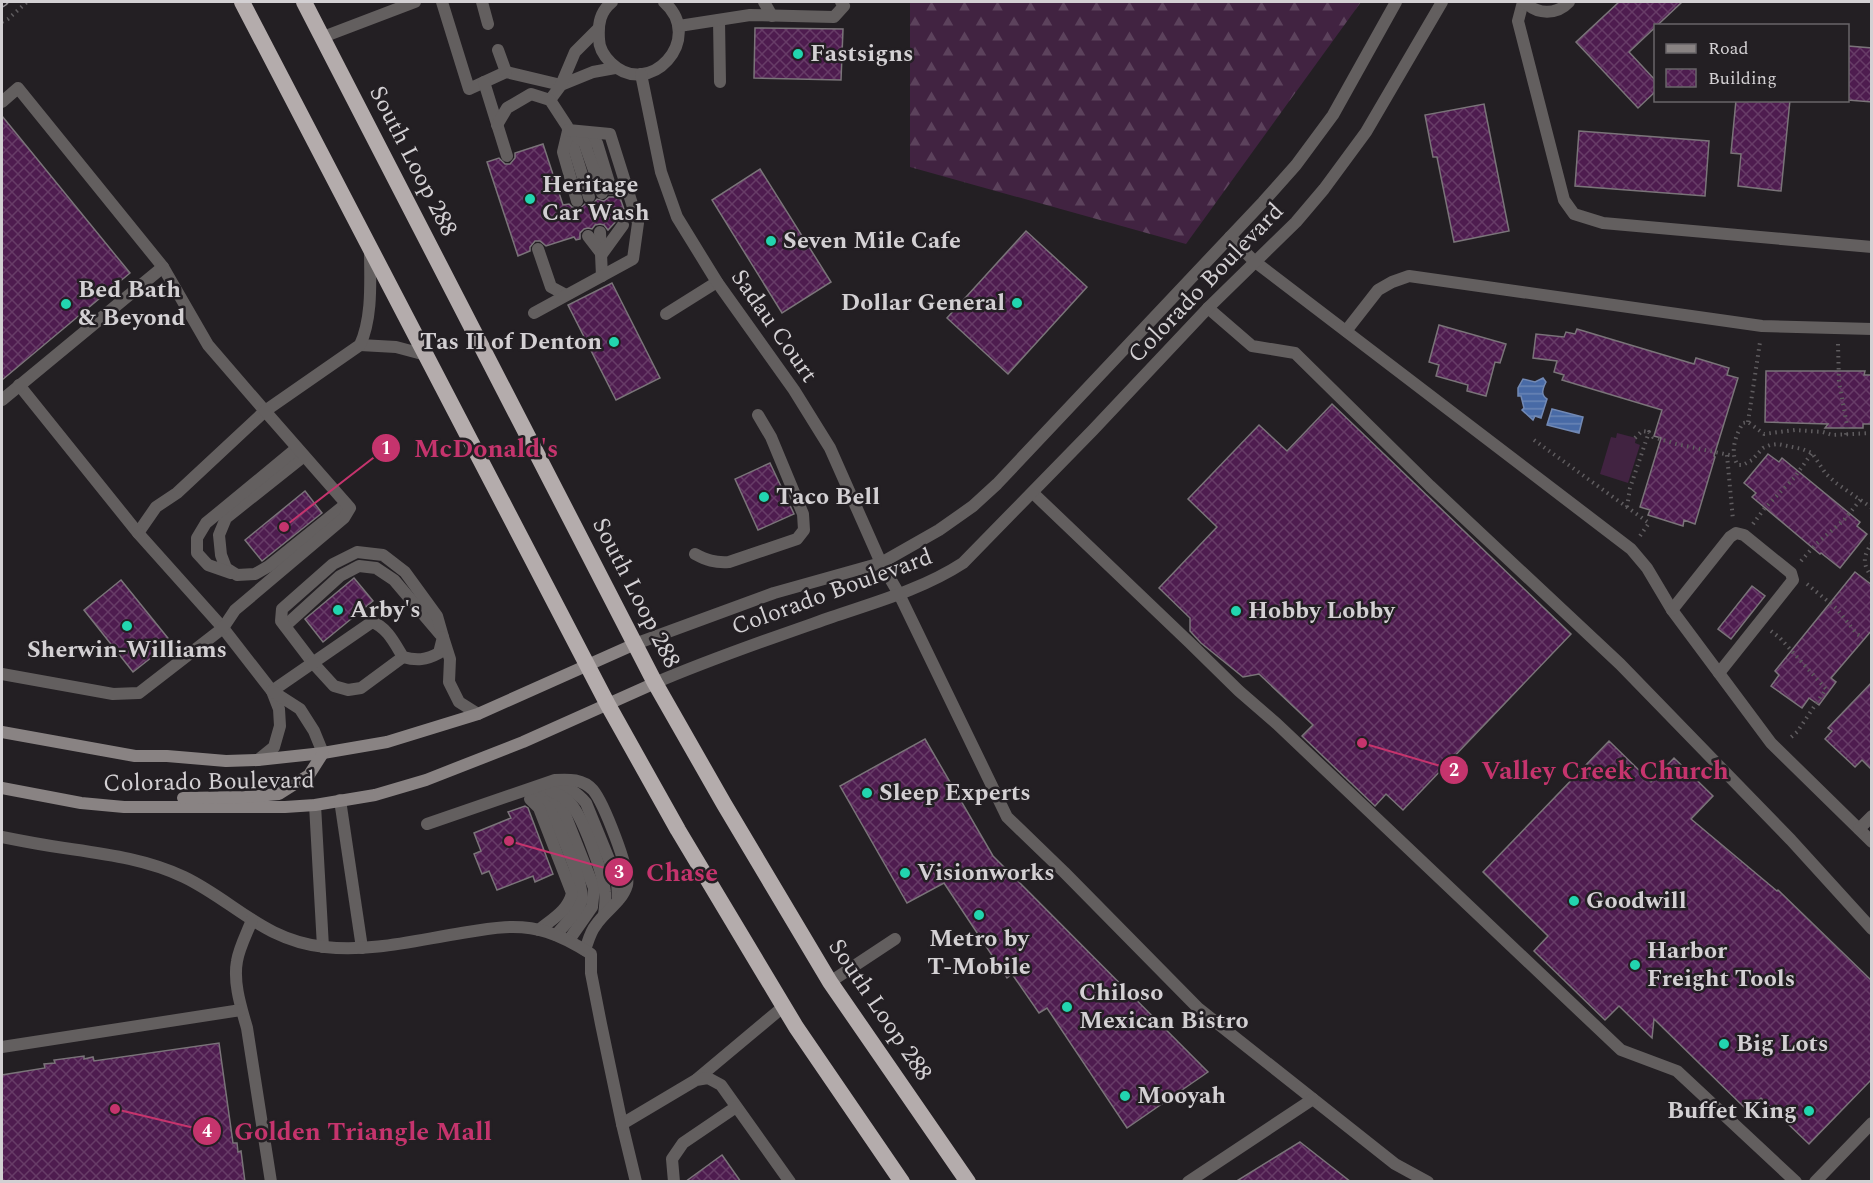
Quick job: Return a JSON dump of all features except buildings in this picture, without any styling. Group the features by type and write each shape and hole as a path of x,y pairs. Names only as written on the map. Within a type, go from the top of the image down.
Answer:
{"highway":[{"path":"242,2 608,705 678,830 783,1006 902,1182"},
{"name":"South Loop 288","path":"304,2 655,683 830,982 968,1182"}],"main road":[{"name":"Colorado Boulevard","path":"2,732 135,756 226,761 323,753 387,742 478,714 635,644"},
{"name":"Colorado Boulevard","path":"2,788 81,803 124,807 259,808 315,805 375,795 426,780 523,742 655,683"},
{"path":"124,807 148,799 279,794 309,775 323,753"}],"street":[{"path":"323,37 415,2"},
{"path":"442,2 469,89 506,72 561,85 593,72 615,68"},
{"path":"482,2 489,24"},
{"path":"612,2 599,19 599,46 605,58 615,68 628,73 641,74 654,71 666,64 674,53 679,26 674,14 664,2"},
{"path":"764,2 772,16"},
{"path":"679,26 750,15 834,17 844,6 841,2"},
{"name":"Colorado Boulevard","path":"635,644 774,593 881,563 939,530 973,506 997,484 1296,165 1333,115 1396,2"},
{"name":"Colorado Boulevard","path":"655,683 728,653 899,594 941,577 963,563 1033,493 1208,308 1296,222 1352,154 1442,2"},
{"path":"1569,2 1557,10 1548,12 1538,11 1524,2 1518,21 1564,200 1574,214 1603,223 1872,247"},
{"path":"719,20 720,82"},
{"path":"550,100 561,85 575,52 598,29"},
{"path":"498,50 506,72"},
{"name":"Sadau Court","path":"641,74 661,172 677,217 717,282 794,390 830,448 881,563 899,594 1007,817 1198,1008 1395,1164 1428,1182"},
{"path":"484,82 507,156"},
{"path":"2,102 18,88 163,267 208,345 350,508 344,518 236,610 224,628 139,693 113,694 2,674"},
{"path":"497,125 507,108 531,94 550,100 568,130 590,197"},
{"path":"568,130 584,142 607,191"},
{"path":"568,130 563,152 577,201"},
{"path":"534,313 633,259 638,223 610,134 568,130"},
{"path":"602,254 619,226"},
{"path":"594,234 602,254 602,276"},
{"path":"1230,237 1254,261 1632,549 1647,568 1672,610 1778,751 1872,842"},
{"path":"138,532 156,507 177,493 265,411 360,345 366,331 370,289 370,248"},
{"path":"538,249 551,286 567,295"},
{"path":"2,400 163,267"},
{"path":"1346,331 1378,290 1409,276 1762,326 1872,329"},
{"path":"666,314 717,282"},
{"path":"1208,308 1252,346 1295,353 1430,486 1620,664 1791,840 1872,929"},
{"path":"360,345 396,347 426,356"},
{"path":"19,386 138,532 224,628 273,691 279,708 280,726 274,747 258,760"},
{"path":"695,554 707,560 729,562 797,539 804,530 804,514 771,437 758,415"},
{"path":"237,575 226,568 221,555 219,535 226,518 300,452"},
{"path":"300,452 206,523 197,538 197,553 208,565 237,575 255,574 269,566 345,504"},
{"path":"1033,493 1239,691 1621,1050 1677,1071 1796,1182"},
{"path":"1672,610 1730,537 1736,533 1744,535 1792,576 1719,673"},
{"path":"403,657 361,688 348,690 334,686 281,621 282,609 333,564 357,552 383,555 405,572 437,616 450,659 449,682 459,702 478,714"},
{"path":"273,691 372,622 379,624 390,636 403,657 415,661 439,653 443,637"},
{"path":"273,691 300,709 314,731 323,753"},
{"path":"427,824 555,780 570,779 582,782 593,790 609,823 628,875 627,885 618,902 594,928 585,950"},
{"path":"530,790 546,789 569,801 574,808 602,873 606,896 604,915"},
{"path":"530,790 526,797 539,808 572,893 565,908 539,930"},
{"path":"530,790 549,807 581,885 581,902 556,935"},
{"path":"530,790 549,796 559,804 594,888 592,907 588,916 569,940"},
{"path":"340,800 362,948"},
{"path":"315,805 323,947"},
{"path":"1858,830 1872,816"},
{"path":"2,837 120,857 159,867 184,877 275,933 305,944 362,948 487,928 514,927 539,930 569,940 591,954 591,973 636,1182"},
{"path":"252,920 237,959 235,975 241,1010 247,1028 270,1182"},
{"path":"830,982 895,939"},
{"path":"622,1124 696,1080 783,1006"},
{"path":"2,1047 241,1010"},
{"path":"696,1080 708,1078 721,1085 790,1182"},
{"path":"1188,1182 1313,1099"},
{"path":"674,1182 672,1159 683,1143 736,1107"},
{"path":"1815,1182 1872,1123"}],"path":[{"path":"2,22 27,2"},
{"path":"1748,422 1760,340"},
{"path":"1838,354 1839,382 1847,424 1846,436"},
{"path":"1748,422 1764,434 1795,430 1846,436 1872,433"},
{"path":"1748,422 1743,423 1738,434 1734,456 1738,465 1752,460 1763,448 1778,444 1791,445 1812,453 1826,474 1872,508"},
{"path":"1635,438 1642,431 1649,432 1653,437 1676,444 1734,456"},
{"path":"1627,507 1630,488 1649,432"},
{"path":"1534,440 1649,523 1638,539"},
{"path":"1760,514 1794,478 1812,453"},
{"path":"1726,455 1732,517"},
{"path":"1861,499 1844,519 1815,544 1792,576 1805,583 1836,608 1862,637"},
{"path":"1872,543 1865,553 1864,561 1872,577"},
{"path":"1778,751 1797,732 1826,689 1780,638"}],"green space":[{"path":"910,2 1361,2 1186,244 910,167"},
{"path":"1617,433 1636,438 1635,443 1640,445 1628,483 1600,474 1611,437 1616,438"}],"water":[{"path":"1543,378 1546,382 1543,393 1547,399 1541,418 1535,416 1533,420 1522,410 1524,408 1521,396 1518,396 1518,388 1523,379 1535,382"},
{"path":"1552,409 1583,417 1579,433 1547,425"}],"place":[{"name":"Fastsigns","path":"798,54"},
{"name":"Heritage Car Wash","path":"530,199"},
{"name":"Seven Mile Cafe","path":"771,241"},
{"name":"Dollar General","path":"1017,303"},
{"name":"Bed Bath & Beyond","path":"66,304"},
{"name":"Tas II of Denton","path":"614,342"},
{"name":"Taco Bell","path":"764,497"},
{"name":"McDonald's","path":"284,527"},
{"name":"Arby's","path":"338,610"},
{"name":"Hobby Lobby","path":"1236,611"},
{"name":"Sherwin-Williams","path":"127,626"},
{"name":"Valley Creek Church","path":"1362,743"},
{"name":"Sleep Experts","path":"867,793"},
{"name":"Chase","path":"509,841"},
{"name":"Visionworks","path":"905,873"},
{"name":"Goodwill","path":"1574,901"},
{"name":"Metro by T-Mobile","path":"979,915"},
{"name":"Harbor Freight Tools","path":"1635,965"},
{"name":"Chiloso Mexican Bistro","path":"1067,1007"},
{"name":"Big Lots","path":"1724,1044"},
{"name":"Mooyah","path":"1125,1096"},
{"name":"Golden Triangle Mall","path":"115,1109"},
{"name":"Buffet King","path":"1809,1111"}]}
